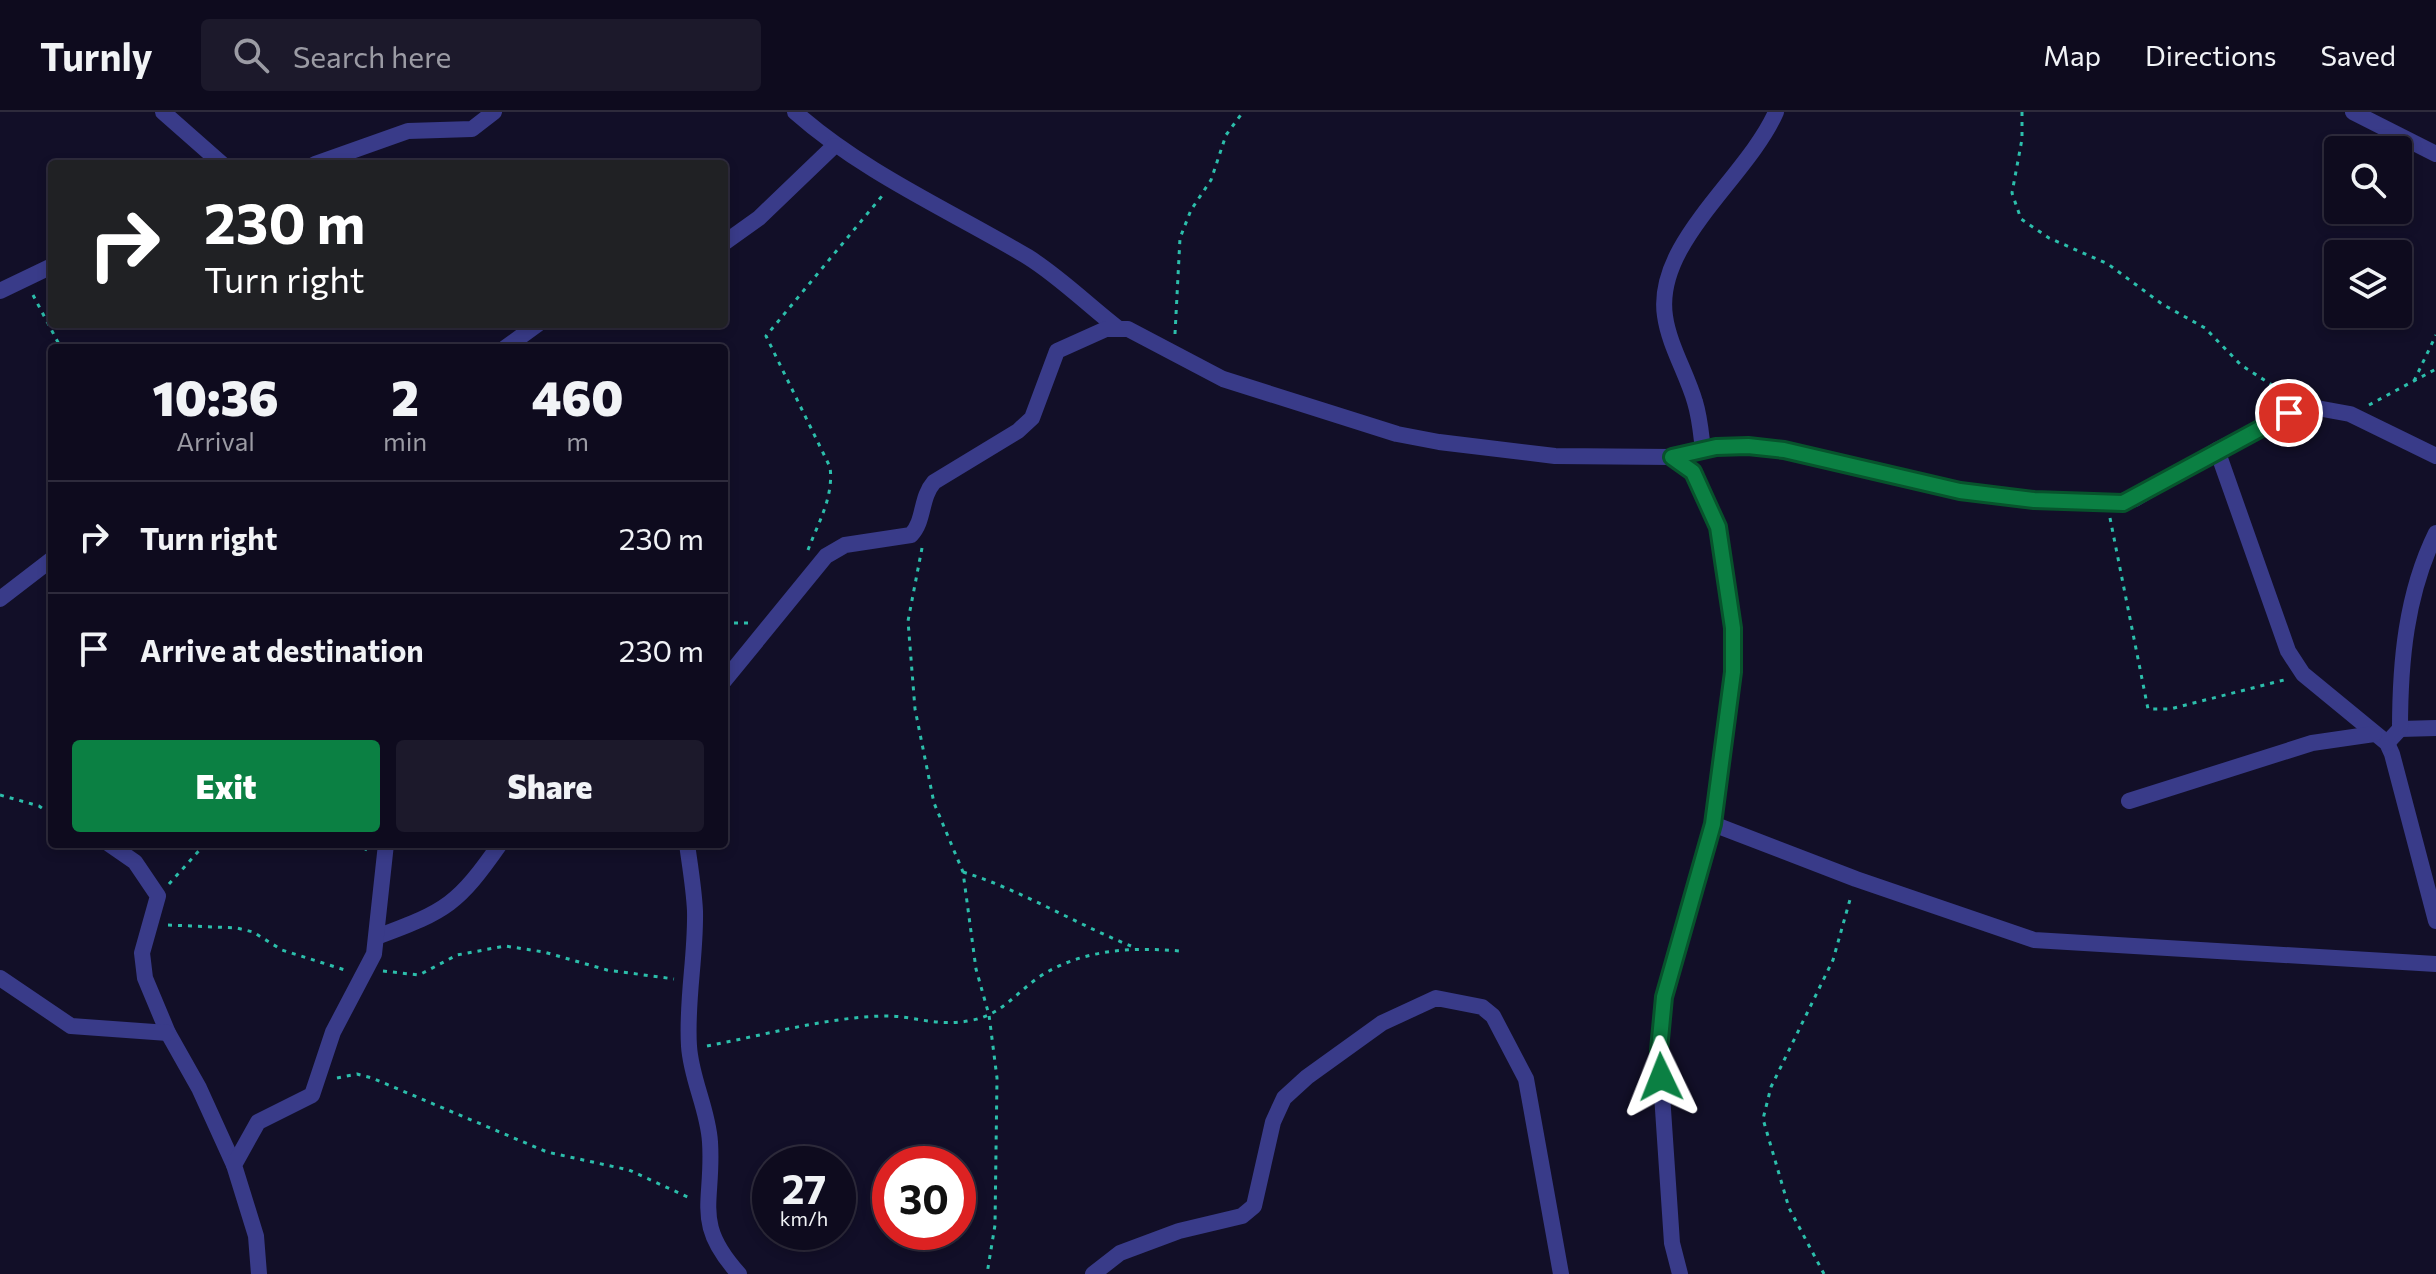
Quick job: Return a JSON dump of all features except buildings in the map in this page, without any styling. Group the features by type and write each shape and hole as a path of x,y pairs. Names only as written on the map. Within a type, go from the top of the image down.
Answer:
{"street":[{"path":"163,112 217,160"},
{"path":"326,160 408,131 472,129 494,112"},
{"path":"795,112 834,146 951,217 1031,260 1119,329"},
{"path":"1703,450 1695,402 1665,316 1665,277 1675,254 1746,160 1776,112"},
{"path":"2353,112 2436,154"},
{"path":"728,240 759,218 834,146"},
{"path":"0,291 26,282 48,268"},
{"path":"510,344 532,328"},
{"path":"728,676 826,556 845,545 911,535 920,520 926,491 934,482 1018,431 1032,418 1057,351 1106,329 1128,329 1223,379 1275,398 1425,440 1555,456 1672,457 1703,450 1748,446 1784,450 1960,491 2106,503 2135,499 2217,450 2306,406 2350,414 2436,456"},
{"path":"2217,450 2283,640 2303,674 2380,738 2416,835 2436,921"},
{"path":"1672,457 1693,472 1718,527 1733,628 1730,702 1713,824 1664,997 1659,1050 1672,1243 1680,1274"},
{"path":"2400,729 2403,659 2414,590 2436,533"},
{"path":"0,599 48,562"},
{"path":"2129,801 2312,743 2380,738 2400,729 2436,728"},
{"path":"1713,824 1856,879 2034,940 2436,964"},
{"path":"115,848 135,862 158,896 149,923 142,965 168,1033 199,1088 234,1165 256,1236 259,1274"},
{"path":"234,1165 258,1122 308,1100 318,1083 333,1032 366,972 379,936 379,894 385,848"},
{"path":"379,936 417,922 457,899 497,848"},
{"path":"687,848 695,910 687,1007 689,1050 710,1142 707,1207 718,1251 739,1274"},
{"path":"0,978 71,1026 168,1033"},
{"path":"1093,1274 1120,1253 1179,1231 1242,1216 1254,1206 1273,1122 1284,1098 1307,1077 1382,1023 1436,998 1482,1007 1493,1016 1526,1079 1540,1174 1561,1274"}],"path":[{"path":"1178,353 1174,324 1180,278 1177,258 1180,238 1191,210 1211,180 1226,135 1243,112"},
{"path":"2022,112 2022,139 2012,193 2021,219 2031,229 2108,264 2162,304 2205,328 2241,365 2306,406"},
{"path":"808,551 823,513 831,477 830,467 766,336 894,180"},
{"path":"26,282 48,323"},
{"path":"2414,381 2436,335"},
{"path":"2350,414 2436,369"},
{"path":"2106,503 2148,709 2155,712 2183,706 2303,674"},
{"path":"922,547 908,621 915,709 934,803 963,872 976,969 989,1015 997,1078 995,1225 987,1274"},
{"path":"0,795 39,806 48,812"},
{"path":"158,896 201,848"},
{"path":"963,872 1030,898 1075,923 1134,948"},
{"path":"1824,1274 1789,1208 1763,1119 1771,1087 1833,960 1856,879"},
{"path":"149,923 237,928 253,932 282,950 366,972 419,975 457,955 505,946 544,952 607,970 691,981"},
{"path":"689,1050 822,1022 886,1015 926,1023 955,1022 989,1015 1059,965 1093,954 1134,948 1180,951"},
{"path":"318,1083 348,1074 372,1078 547,1152 629,1170 707,1207"}],"route":[{"path":"1661,1077 1659,1050 1664,997 1713,824 1733,672 1733,628 1718,527 1693,472 1672,457 1716,447 1748,446 1784,450 1960,491 2034,500 2123,503 2289,413"}]}
